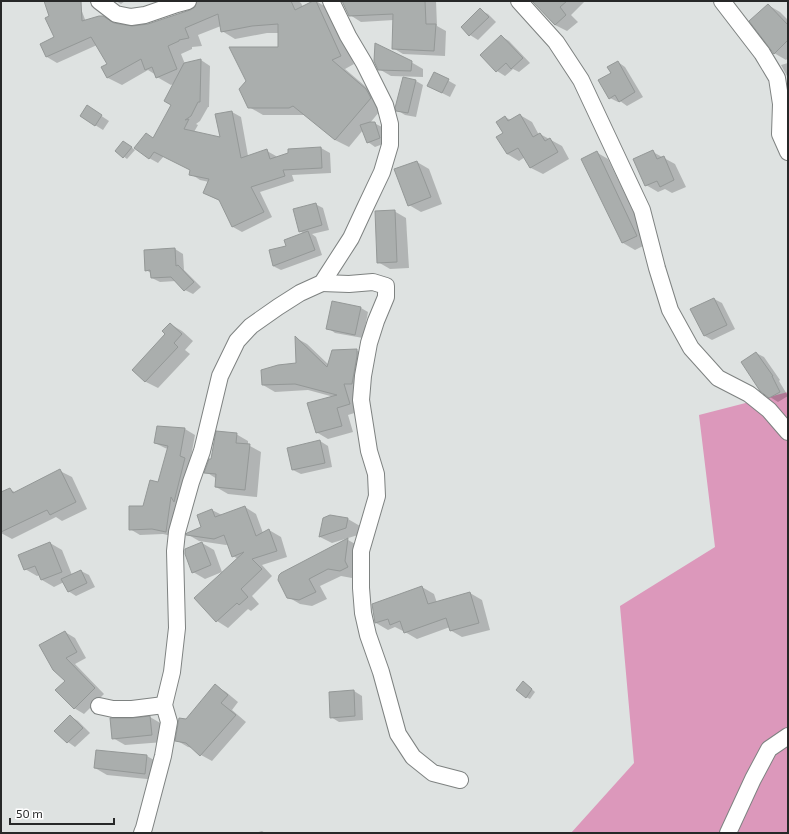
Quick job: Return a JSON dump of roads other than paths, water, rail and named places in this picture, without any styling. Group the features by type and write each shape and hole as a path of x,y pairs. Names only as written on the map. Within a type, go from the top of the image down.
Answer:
{"street":[{"path":"99,1 116,14 131,17 144,15 188,1"},
{"path":"322,283 350,238 364,210 382,172 390,145 390,124 385,105 331,1"},
{"path":"519,1 556,42 581,80 642,210 670,310 691,348 718,378 749,394 768,410 788,432"},
{"path":"722,1 762,53 777,78 781,104 780,134 788,152"},
{"path":"142,833 163,756 169,722 164,705 172,672 176,628 175,551 177,532 191,482 202,451 220,376 237,341 251,326 300,293 322,283 349,284 373,282 386,286 386,297 369,343 360,400 369,451 376,474 377,496 361,551 363,613 368,635 381,672 398,734 413,757 433,773 460,780"},
{"path":"99,706 113,709 132,709 164,705"},
{"path":"728,833 753,779 769,749 788,736"}]}
